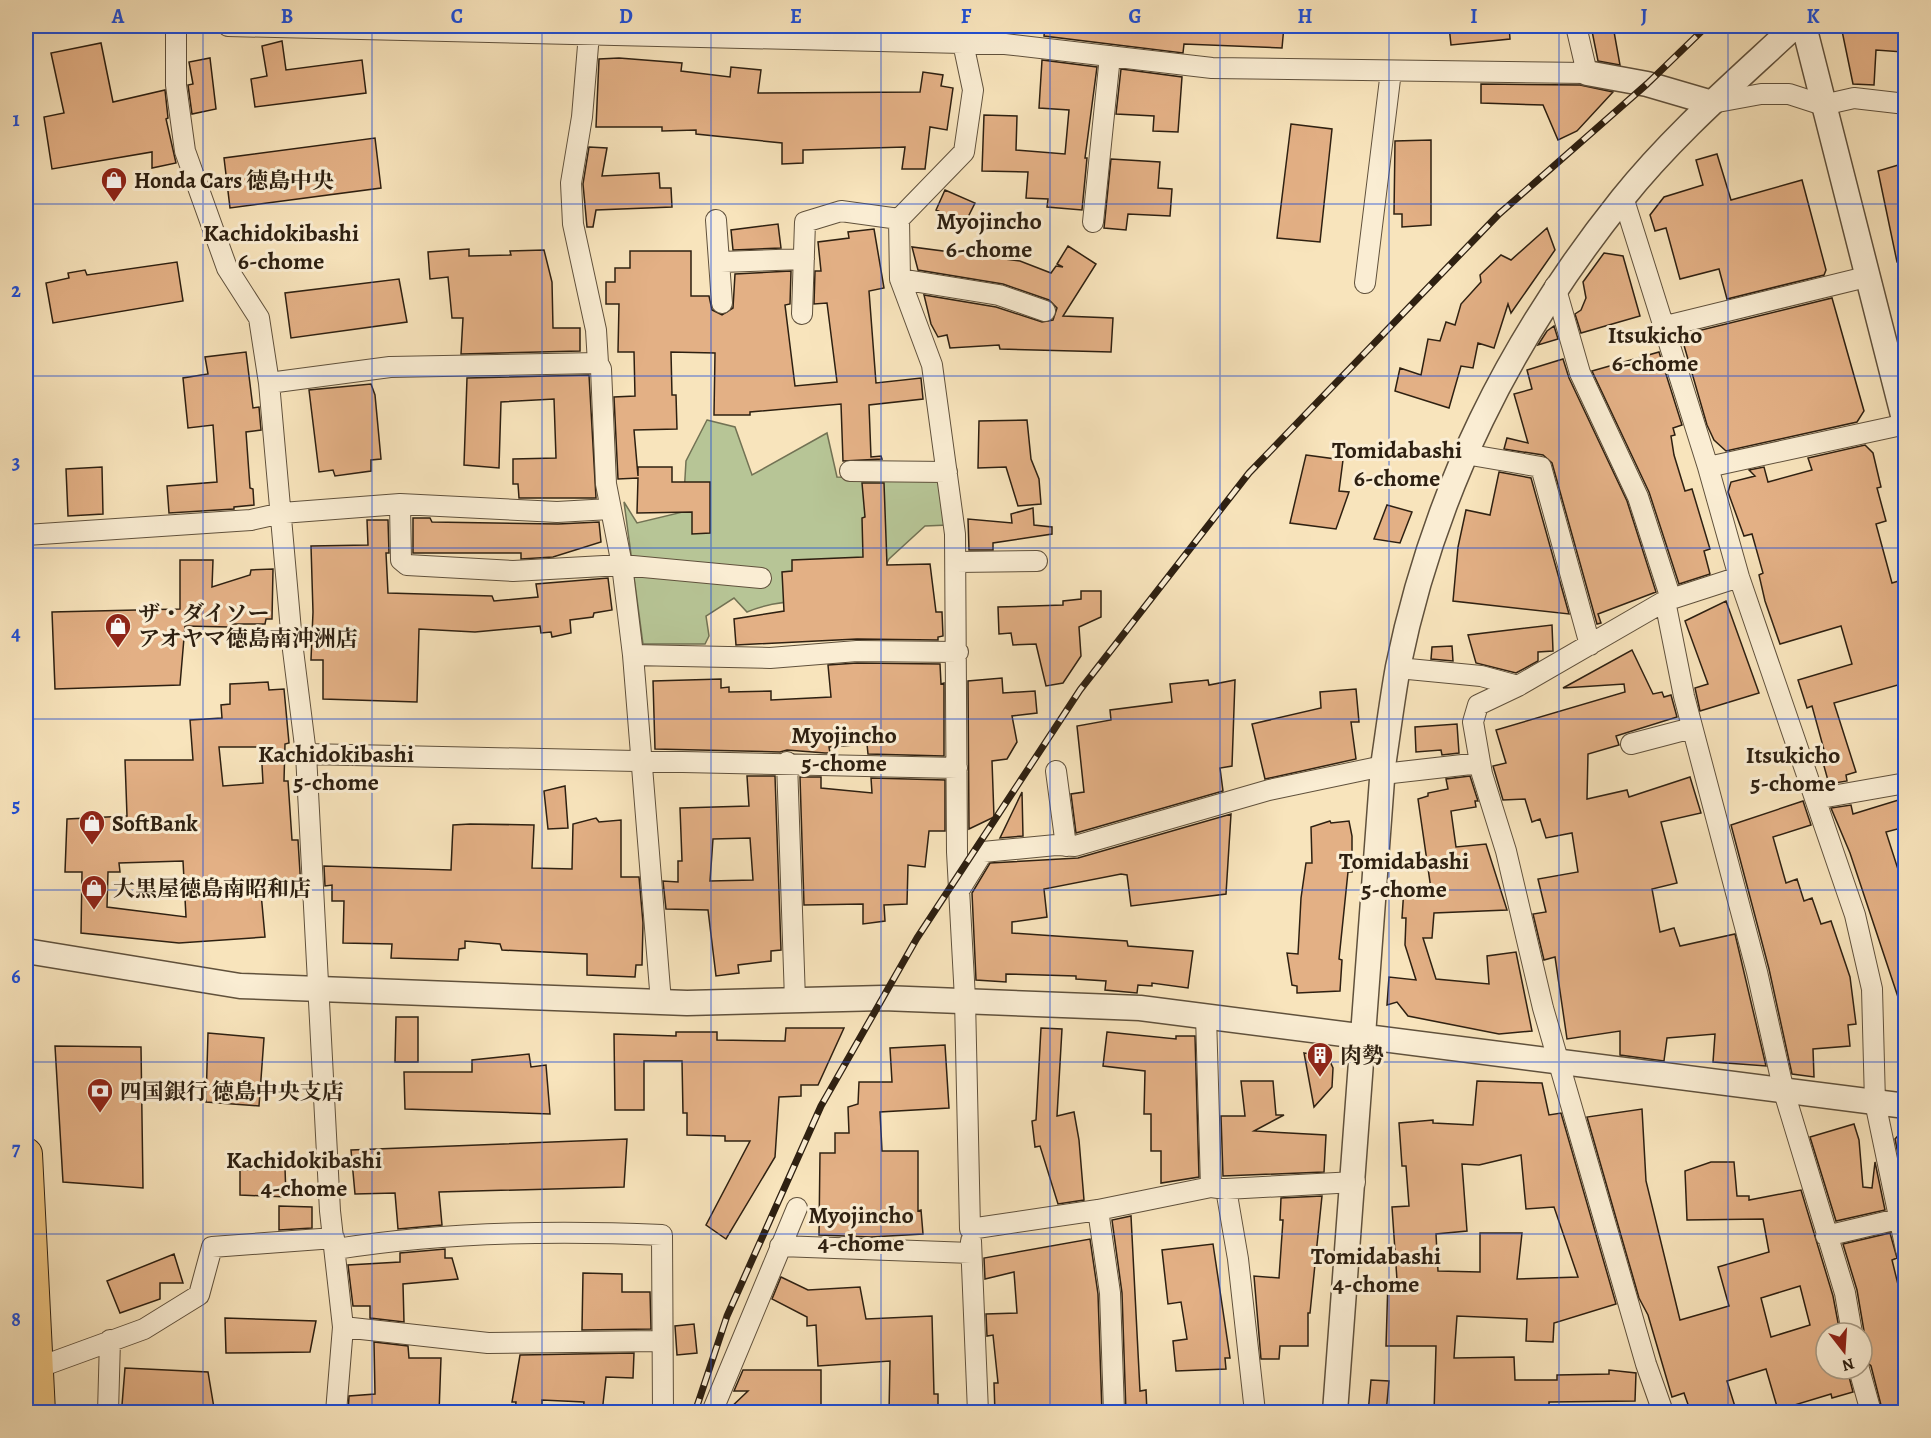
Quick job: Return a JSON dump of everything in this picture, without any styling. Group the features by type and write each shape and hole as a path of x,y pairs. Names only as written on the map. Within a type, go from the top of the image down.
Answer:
{"highway":[{"path":"26,1154 39,1413"}],"street":[{"path":"176,26 176,85 185,151 227,268 259,318 269,382 292,642 306,754 330,1211 343,1328 336,1413"},
{"path":"228,26 1005,44 1212,68 1587,74 1647,84 1712,103 1761,94 1789,94 1823,105 1854,98 1905,104"},
{"path":"926,26 960,43 973,90 964,152 898,219 900,279 932,365 955,534 960,889 978,1413"},
{"path":"1576,26 1587,74"},
{"path":"1335,1413 1383,770 1398,668 1420,578 1465,454 1507,365 1555,286 1623,197 1712,103 1794,26"},
{"path":"1708,467 1905,425 1804,26"},
{"path":"589,34 582,117 571,183 573,224 596,330 610,509 622,565 633,655 661,1002"},
{"path":"1093,222 1110,56"},
{"path":"1365,283 1391,70"},
{"path":"1623,197 1662,327 1708,467 1739,577 1854,915 1872,989 1875,1102 1905,1250"},
{"path":"802,314 805,222 841,211 898,219"},
{"path":"716,220 721,262 722,303"},
{"path":"721,262 804,259"},
{"path":"1662,327 1866,278"},
{"path":"900,279 999,295 1045,311"},
{"path":"1555,286 1580,373 1638,496 1668,600 1692,728 1757,972 1784,1092 1845,1293 1850,1321"},
{"path":"269,382 390,367 598,363"},
{"path":"1465,454 1541,467 1590,645"},
{"path":"850,471 947,472"},
{"path":"26,535 251,520 282,513 400,504 557,512 610,509"},
{"path":"400,504 401,560 407,565 513,571 622,565 760,578"},
{"path":"956,562 1037,561"},
{"path":"1663,1413 1646,1364 1544,1008 1506,850 1480,762 1473,722 1478,705 1518,686 1668,600 1739,577"},
{"path":"633,655 770,658 857,651 958,652"},
{"path":"1398,668 1481,676 1518,686"},
{"path":"1631,744 1692,728"},
{"path":"306,754 643,762 787,762 957,768"},
{"path":"787,762 795,1000"},
{"path":"960,889 983,852 1075,846 1269,790 1383,770 1480,762"},
{"path":"1056,771 1066,846"},
{"path":"1815,799 1905,783"},
{"path":"26,951 240,986 661,1002 965,999 1140,1008 1365,1035 1784,1092 1905,1106"},
{"path":"1206,1016 1219,1188 1238,1259 1255,1413"},
{"path":"970,1229 1098,1210 1219,1188 1354,1182"},
{"path":"712,1413 797,1208"},
{"path":"1098,1210 1110,1293 1114,1413"},
{"path":"1826,1236 1898,1219"},
{"path":"37,1368 144,1329 199,1295 212,1247 335,1244 497,1234 662,1235 663,1413"},
{"path":"780,1246 971,1253"},
{"path":"343,1328 489,1343 661,1341"},
{"path":"108,1413 110,1340"},
{"path":"1862,1381 1871,1413"}],"green space":[{"path":"707,420 735,427 752,475 827,433 837,477 938,479 948,525 925,526 889,559 863,607 805,601 776,604 747,612 734,598 706,616 709,636 705,644 643,644 624,502 637,523 683,512 686,461"}],"building":[{"path":"1045,26 1284,26 1282,48 1184,44 1183,53 1044,36"},
{"path":"1449,26 1509,26 1510,39 1451,45"},
{"path":"1591,26 1613,26 1620,65 1598,61"},
{"path":"1841,26 1905,26 1903,52 1876,50 1874,85 1853,84"},
{"path":"282,41 286,70 362,60 366,93 255,107 251,79 267,76 262,46"},
{"path":"101,43 113,102 165,90 168,118 166,119 176,163 152,168 152,152 52,169 44,117 64,113 51,53"},
{"path":"210,58 216,109 192,114 188,85 193,84 189,62"},
{"path":"619,58 682,63 681,71 730,77 731,67 761,70 758,93 920,92 923,72 943,75 941,86 953,88 947,130 930,127 925,169 902,169 905,147 803,150 803,163 782,164 782,143 696,134 696,130 662,131 662,127 596,127 599,59"},
{"path":"1042,60 1097,67 1085,158 1087,158 1082,210 1047,207 1048,199 1026,198 1028,172 982,171 984,115 1017,116 1016,150 1065,154 1069,110 1039,108"},
{"path":"1121,69 1182,77 1178,132 1153,131 1154,116 1116,114"},
{"path":"1481,84 1580,85 1613,92 1577,131 1558,140 1543,105 1481,103"},
{"path":"1291,124 1332,129 1320,242 1277,238"},
{"path":"375,138 381,188 230,208 224,158"},
{"path":"1431,140 1431,225 1402,227 1402,214 1394,214 1395,141"},
{"path":"589,147 607,148 602,176 659,173 660,188 671,188 672,207 596,210 593,227 587,227 583,184"},
{"path":"1717,154 1731,200 1802,180 1826,270 1824,275 1727,299 1719,269 1680,279 1666,228 1655,231 1650,215 1664,197 1703,185 1696,160"},
{"path":"1111,159 1160,162 1158,188 1172,189 1170,216 1128,214 1126,230 1104,228"},
{"path":"1905,163 1905,261 1897,262 1878,171"},
{"path":"945,190 975,203 965,223 936,210"},
{"path":"778,224 781,248 733,250 731,230"},
{"path":"1547,228 1555,250 1511,313 1508,304 1494,348 1478,343 1473,368 1461,366 1449,408 1395,391 1400,368 1421,375 1428,339 1440,341 1446,322 1455,325 1461,304 1481,282 1480,275 1501,255 1511,260"},
{"path":"874,229 884,288 869,291 876,383 921,378 923,399 869,405 871,457 881,456 882,459 843,461 841,404 750,412 750,415 714,415 715,353 671,352 672,395 676,395 677,429 634,430 638,476 638,467 672,467 672,482 710,482 710,533 692,534 692,512 637,513 638,478 618,479 614,397 635,396 634,352 618,352 619,304 606,304 606,282 615,282 615,268 630,268 630,251 691,251 691,296 709,296 712,310 722,315 733,308 735,274 791,271 790,304 785,305 795,386 837,382 827,303 814,304 815,271 821,271 818,242 849,238 848,232"},
{"path":"1068,246 1096,264 1063,316 1113,318 1111,352 1000,349 999,345 950,348 947,335 938,337 931,324 924,295 996,307 1042,322 1053,320 1057,308 1049,300 1003,284 918,270 912,247 1020,261 1051,273 1056,266 1063,267 1057,264"},
{"path":"469,249 469,256 511,255 510,251 544,250 552,282 553,328 580,328 580,351 461,354 463,318 452,318 448,277 430,279 428,252"},
{"path":"1604,253 1623,256 1640,316 1581,333 1575,314 1581,310 1586,298 1583,282"},
{"path":"177,262 183,301 53,323 46,283 69,278 68,273 85,270 87,275"},
{"path":"399,279 407,322 291,338 285,293"},
{"path":"1832,298 1864,411 1857,422 1726,451 1714,440 1707,425 1681,335"},
{"path":"1554,326 1558,339 1538,345 1547,331"},
{"path":"246,352 253,408 259,407 261,430 246,432 250,488 253,489 254,505 234,507 234,509 169,513 167,486 217,482 213,425 188,428 183,378 208,374 205,357"},
{"path":"1659,352 1682,425 1673,428 1675,435 1671,436 1674,455 1685,491 1692,489 1710,549 1704,551 1710,574 1679,584 1649,492 1592,371"},
{"path":"1563,359 1569,378 1627,501 1656,592 1598,614 1601,623 1597,624 1552,463 1543,455 1504,449 1507,438 1528,443 1514,394 1532,389 1527,370"},
{"path":"589,375 596,498 519,498 518,484 513,484 513,459 556,458 554,399 501,402 499,468 464,465 467,378"},
{"path":"371,384 375,395 381,459 371,460 371,471 335,476 333,470 319,472 309,390"},
{"path":"1027,420 1031,459 1039,479 1041,504 1018,506 1006,467 978,468 979,421"},
{"path":"1865,445 1873,453 1881,487 1877,488 1886,521 1876,524 1892,583 1905,579 1905,683 1834,703 1856,772 1846,775 1847,781 1829,784 1822,759 1826,757 1812,706 1807,708 1798,680 1852,664 1841,626 1780,644 1765,601 1759,575 1763,573 1752,534 1744,536 1728,492 1731,482 1755,476 1749,470 1764,467 1768,482 1812,470 1808,458"},
{"path":"1306,455 1343,460 1339,491 1349,492 1336,529 1290,523"},
{"path":"102,467 103,514 68,516 66,469"},
{"path":"1499,472 1531,478 1569,614 1453,601 1458,547 1466,510 1490,515"},
{"path":"862,483 884,483 887,565 930,564 936,612 942,612 943,636 938,637 938,640 857,639 736,645 734,619 784,611 782,572 792,571 792,560 863,557 862,518 865,517"},
{"path":"1387,505 1412,512 1400,543 1374,539"},
{"path":"1033,508 1034,525 1052,527 1052,534 993,543 993,550 969,550 968,519 1012,523 1011,514"},
{"path":"413,518 430,518 432,522 558,524 599,522 601,542 553,557 521,559 521,553 413,553"},
{"path":"367,520 388,520 389,553 386,553 388,593 492,596 494,601 538,597 536,584 608,578 612,610 594,613 593,617 570,620 571,633 552,637 551,632 541,633 540,626 475,632 419,629 417,702 323,699 323,660 311,660 313,612 311,546 368,545"},
{"name":"ザ・ダイソー アオヤマ徳島南沖洲店","path":"180,560 213,560 212,587 250,575 251,570 273,569 272,619 266,619 265,624 231,624 230,627 185,626 180,685 55,689 52,612 180,609"},
{"path":"1081,591 1101,591 1101,617 1079,627 1081,656 1063,683 1046,686 1036,644 1013,645 1011,633 999,634 998,607 1063,605 1063,601 1081,599"},
{"path":"1726,601 1759,693 1700,711 1695,688 1708,684 1685,621"},
{"path":"1552,625 1553,651 1538,652 1538,661 1516,673 1476,663 1468,635"},
{"path":"1452,646 1453,661 1431,659 1432,647"},
{"path":"1632,650 1653,694 1662,692 1664,697 1671,695 1677,717 1616,736 1619,745 1588,754 1587,799 1627,790 1629,797 1690,777 1701,813 1661,822 1677,883 1652,889 1660,932 1674,928 1680,946 1735,934 1766,1066 1713,1062 1715,1034 1667,1038 1664,1061 1620,1055 1620,1031 1567,1039 1555,957 1544,960 1533,914 1546,912 1538,879 1578,872 1572,833 1546,838 1540,819 1532,822 1525,799 1503,800 1493,766 1506,763 1496,730 1625,692 1624,684 1563,688"},
{"path":"940,664 941,684 944,683 944,756 868,754 867,744 829,747 830,753 787,750 780,752 655,749 653,681 721,679 721,688 729,687 729,692 771,691 771,700 831,697 828,665"},
{"path":"1002,678 1003,693 1035,691 1037,713 1012,716 1017,742 1007,759 992,761 994,817 969,829 968,681"},
{"path":"1208,680 1209,685 1235,680 1232,766 1220,768 1223,791 1076,833 1071,794 1084,792 1077,726 1111,720 1110,710 1172,702 1170,684"},
{"path":"268,682 269,690 284,689 289,743 285,744 284,781 288,781 292,840 298,840 301,889 261,893 265,937 179,943 81,933 82,872 65,872 67,819 127,816 125,760 193,760 190,720 222,718 221,705 230,704 230,684","holes":["219,747 261,747 263,783 223,786","183,861 186,917 107,907 108,872 120,872 119,863"]},
{"path":"1356,689 1359,722 1351,722 1356,759 1265,779 1252,724 1321,708 1320,692"},
{"path":"1457,724 1459,753 1442,755 1441,750 1416,752 1415,727"},
{"path":"747,776 775,776 781,950 771,951 771,961 738,965 739,973 716,976 708,910 666,909 663,881 678,882 678,861 682,861 680,808 749,806","holes":["750,838 753,880 710,881 713,839"]},
{"path":"1470,776 1478,801 1475,801 1476,807 1451,811 1456,847 1486,844 1507,910 1434,913 1432,938 1423,938 1436,979 1489,984 1487,956 1516,952 1532,1031 1499,1034 1408,1016 1397,1002 1387,1005 1389,977 1416,980 1405,945 1406,918 1402,918 1404,888 1431,889 1418,799 1428,796 1428,793 1448,789 1446,779"},
{"path":"800,777 821,777 821,788 872,793 871,778 945,780 945,831 929,831 925,867 908,865 907,904 884,905 885,921 863,924 863,904 804,905"},
{"path":"565,786 568,828 548,829 544,791"},
{"path":"1022,792 1023,836 1000,838"},
{"path":"1905,798 1905,827 1886,832 1905,891 1905,1005 1901,1006 1850,853 1831,808 1851,805 1853,814"},
{"path":"1803,801 1811,825 1773,837 1786,883 1797,879 1804,901 1812,898 1821,924 1831,921 1850,977 1856,1024 1848,1025 1850,1046 1813,1049 1814,1077 1792,1074 1769,969 1731,825"},
{"path":"1231,814 1226,894 1131,906 1127,875 1121,874 1044,889 1047,917 1012,922 1012,933 1127,941 1128,946 1193,951 1188,988 1152,983 1152,986 1138,985 1137,993 1105,990 1106,981 1076,979 1076,976 1006,974 1006,982 976,980 972,893 990,863 1078,858"},
{"path":"596,818 599,822 621,820 621,877 639,877 643,923 642,965 636,965 635,977 587,975 587,954 502,950 500,944 465,941 465,948 459,949 458,960 391,958 392,944 343,943 344,901 332,901 332,885 325,886 324,866 451,870 453,825 470,824 534,825 532,868 572,869 573,824"},
{"path":"1330,821 1331,823 1349,821 1352,836 1352,872 1348,872 1339,959 1342,960 1340,991 1297,993 1297,986 1292,985 1287,953 1298,954 1301,898 1306,863 1312,863 1311,827"},
{"path":"396,1017 418,1017 418,1062 395,1062"},
{"path":"786,1028 844,1028 818,1085 801,1085 801,1096 779,1097 775,1157 726,1239 706,1225 750,1141 725,1141 725,1136 687,1135 687,1113 683,1113 682,1061 644,1061 644,1110 615,1110 614,1034 676,1036 676,1032 717,1032 717,1040 785,1041"},
{"path":"1041,1028 1062,1029 1057,1116 1074,1112 1079,1140 1084,1200 1058,1204 1040,1146 1035,1147 1032,1121 1036,1120"},
{"path":"1107,1032 1176,1039 1176,1036 1195,1036 1199,1177 1161,1183 1161,1151 1151,1151 1151,1114 1144,1114 1145,1071 1103,1066"},
{"path":"208,1033 264,1038 259,1106 206,1102"},
{"path":"945,1045 949,1108 880,1112 882,1151 918,1151 918,1211 921,1210 923,1234 871,1237 819,1235 820,1153 835,1153 835,1133 849,1133 848,1107 858,1104 859,1082 892,1082 890,1048"},
{"name":"四国銀行 徳島中央支店","path":"55,1046 141,1047 143,1188 63,1182"},
{"name":"肉勢","path":"1304,1053 1328,1057 1333,1068 1332,1087 1314,1107"},
{"path":"529,1054 531,1067 546,1065 550,1114 405,1109 404,1072 472,1072 472,1060"},
{"path":"1241,1081 1273,1081 1276,1115 1284,1115 1254,1131 1326,1135 1324,1172 1223,1176 1221,1116 1245,1116"},
{"path":"1477,1081 1542,1083 1549,1115 1561,1113 1616,1304 1554,1323 1553,1342 1526,1341 1527,1319 1457,1316 1454,1358 1514,1357 1515,1380 1557,1380 1557,1375 1609,1374 1609,1370 1636,1373 1635,1401 1549,1402 1549,1406 1510,1407 1510,1413 1434,1413 1436,1346 1386,1346 1388,1280 1397,1280 1392,1207 1409,1206 1406,1166 1402,1166 1399,1123 1433,1120 1433,1123 1473,1125","holes":["1521,1155 1526,1209 1554,1207 1578,1277 1517,1279 1522,1233 1480,1233 1480,1272 1438,1271 1436,1234 1467,1231 1462,1164 1479,1165"]},
{"path":"1642,1109 1646,1181 1680,1320 1729,1306 1718,1267 1769,1252 1763,1219 1687,1220 1685,1171 1711,1162 1734,1162 1737,1196 1749,1196 1749,1200 1801,1190 1833,1296 1838,1321 1814,1321 1814,1381 1850,1381 1853,1392 1832,1398 1831,1394 1778,1410 1766,1369 1727,1381 1737,1413 1691,1413 1684,1393 1672,1397 1648,1315 1639,1298 1587,1117","holes":["1800,1286 1810,1325 1771,1337 1761,1298"]},
{"path":"1854,1124 1859,1140 1863,1187 1872,1188 1875,1162 1885,1210 1836,1221 1810,1137"},
{"path":"1905,1128 1905,1189 1895,1139"},
{"path":"627,1139 624,1187 439,1192 442,1225 398,1229 395,1193 355,1194 351,1150"},
{"path":"285,1168 286,1197 240,1195 240,1170"},
{"path":"1322,1196 1310,1313 1308,1313 1308,1346 1280,1346 1279,1359 1261,1359 1254,1276 1279,1278 1283,1220 1280,1220 1281,1198"},
{"path":"279,1206 312,1207 312,1228 279,1230"},
{"path":"1131,1216 1140,1391 1146,1390 1147,1413 1126,1413 1122,1293 1112,1220"},
{"path":"1890,1233 1897,1258 1892,1260 1905,1313 1905,1413 1883,1413 1874,1378 1874,1321 1862,1321 1857,1290 1843,1244"},
{"path":"1090,1239 1098,1294 1102,1413 995,1413 994,1383 998,1383 993,1335 987,1336 986,1314 1017,1313 1014,1272 985,1279 984,1258"},
{"path":"1213,1244 1230,1358 1225,1358 1226,1369 1176,1371 1173,1341 1187,1339 1181,1302 1168,1304 1162,1250"},
{"path":"445,1249 445,1258 452,1258 458,1279 403,1284 404,1322 370,1318 370,1306 353,1306 348,1265 400,1262 400,1253"},
{"path":"174,1254 183,1283 160,1283 160,1299 120,1313 107,1281"},
{"path":"583,1273 622,1274 622,1292 650,1292 651,1329 582,1330"},
{"path":"781,1277 808,1290 860,1287 866,1319 932,1316 934,1394 938,1394 938,1413 889,1413 890,1361 818,1366 816,1325 807,1326 807,1317 772,1299"},
{"path":"225,1318 316,1321 310,1352 226,1353"},
{"path":"694,1324 697,1353 677,1355 675,1326"},
{"path":"374,1342 408,1346 409,1358 441,1358 439,1413 348,1413 349,1396 375,1394"},
{"path":"634,1353 633,1378 606,1377 602,1413 583,1413 584,1402 542,1400 542,1413 515,1413 516,1402 512,1402 520,1355"},
{"path":"125,1368 208,1372 214,1408 122,1405"},
{"path":"743,1370 821,1370 821,1413 725,1413 748,1391 734,1391"},
{"path":"1371,1380 1389,1381 1386,1413 1368,1413"}],"railway":[{"path":"695,1412 727,1316 821,1106 917,938 1080,690 1249,473 1499,214 1647,84 1707,26"}],"place":[{"name":"Honda Cars 徳島中央","path":"114,203"},
{"name":"ザ・ダイソー アオヤマ徳島南沖洲店","path":"118,649"},
{"name":"SoftBank","path":"92,846"},
{"name":"大黒屋徳島南昭和店","path":"94,911"},
{"name":"肉勢","path":"1320,1078"},
{"name":"四国銀行 徳島中央支店","path":"100,1114"}],"district":[{"name":"Myojincho 6-chome","path":"989,235"},
{"name":"Kachidokibashi 6-chome","path":"281,247"},
{"name":"Itsukicho 6-chome","path":"1655,349"},
{"name":"Tomidabashi 6-chome","path":"1397,464"},
{"name":"Myojincho 5-chome","path":"844,749"},
{"name":"Kachidokibashi 5-chome","path":"336,768"},
{"name":"Itsukicho 5-chome","path":"1793,769"},
{"name":"Tomidabashi 5-chome","path":"1404,875"},
{"name":"Kachidokibashi 4-chome","path":"304,1174"},
{"name":"Myojincho 4-chome","path":"861,1229"},
{"name":"Tomidabashi 4-chome","path":"1376,1270"}]}
